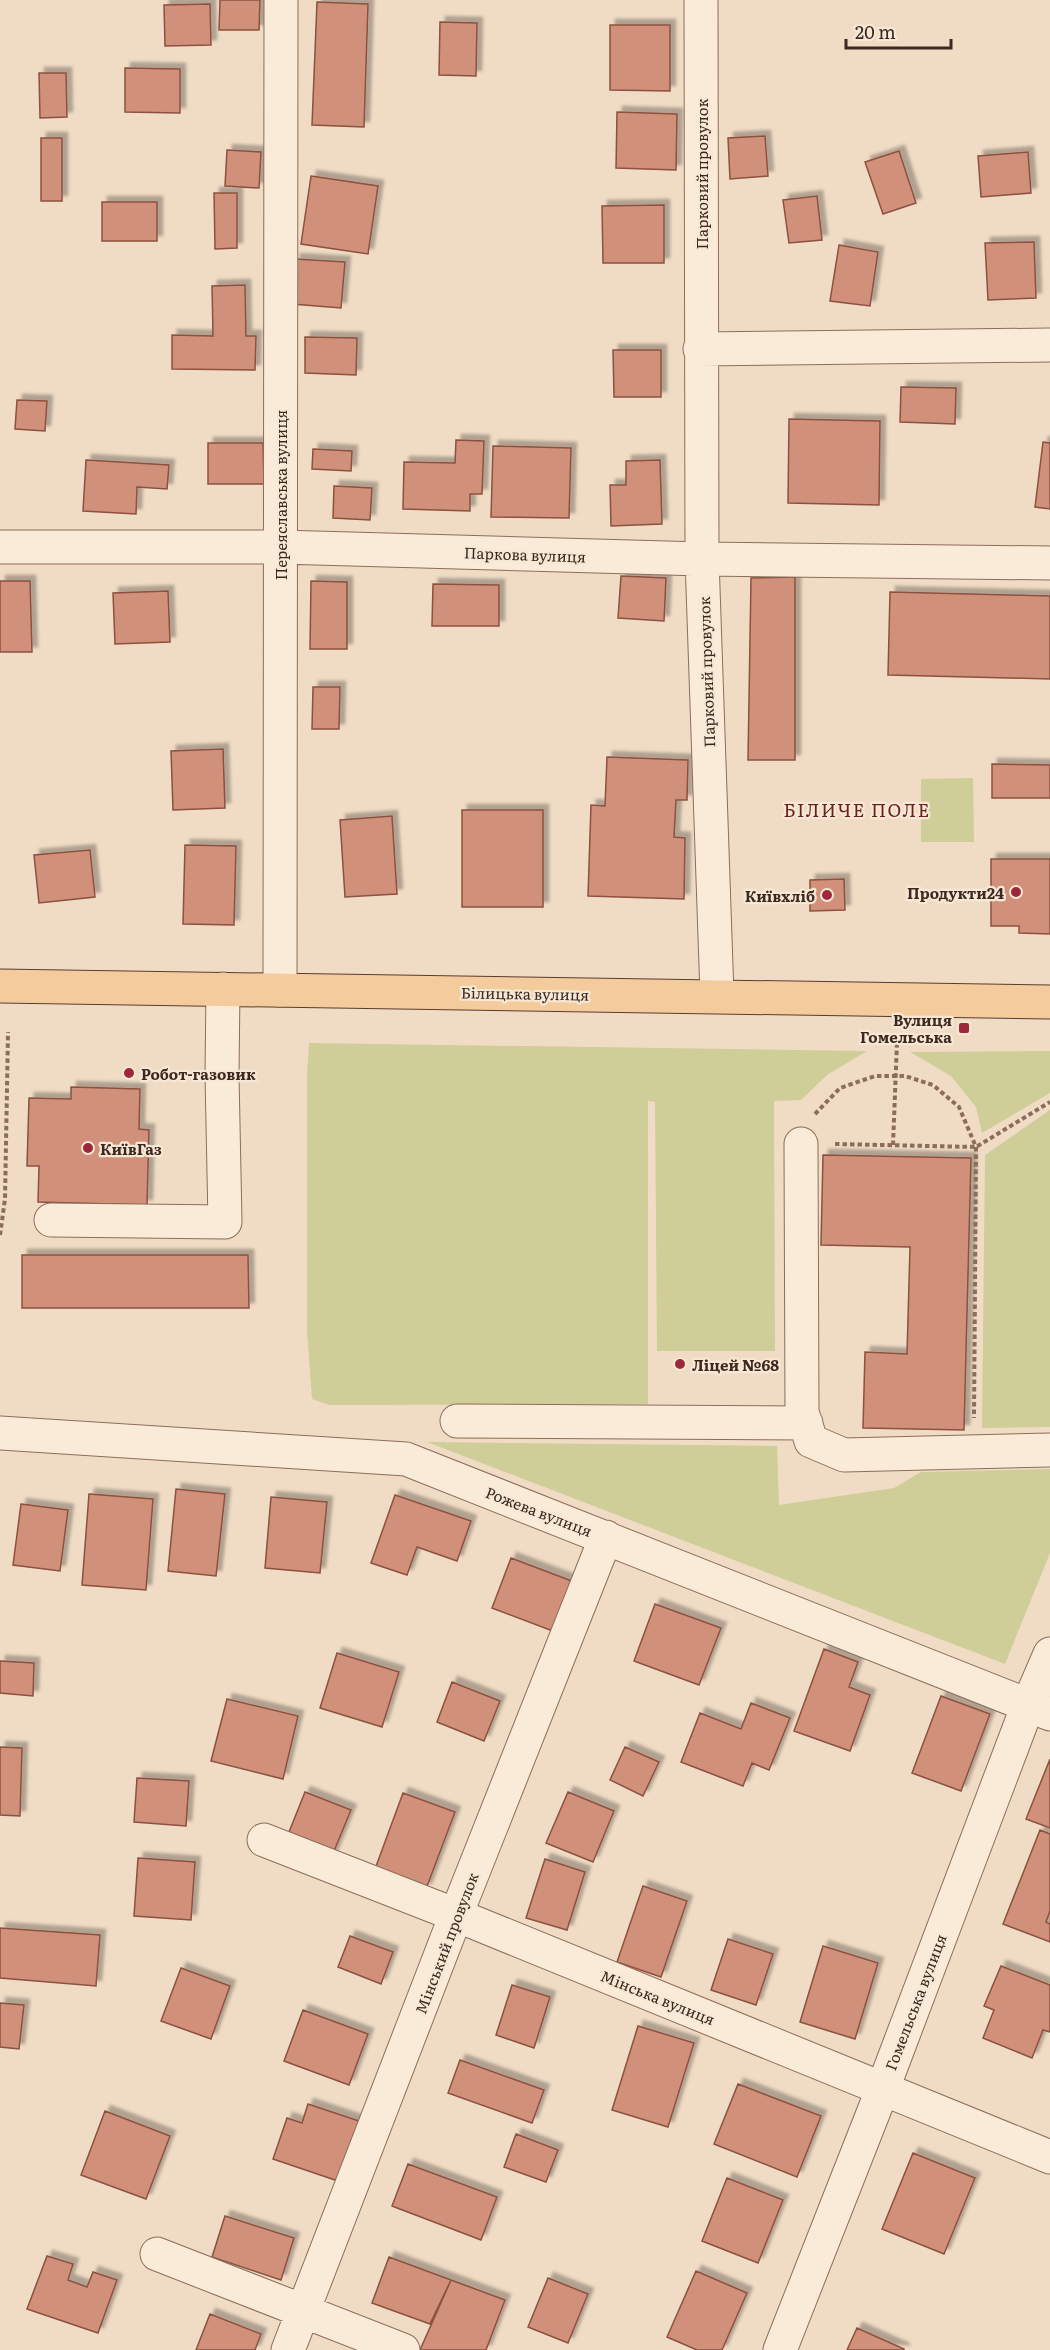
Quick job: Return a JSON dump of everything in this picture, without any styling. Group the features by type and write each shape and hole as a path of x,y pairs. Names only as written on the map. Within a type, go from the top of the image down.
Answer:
{"main road":[{"name":"Білицька вулиця","path":"0,987 717,995 1050,1002"}],"street":[{"name":"Переяславська вулиця","path":"280,990 281,0"},
{"name":"Парковий провулок","path":"701,0 702,559 717,995"},
{"path":"700,349 1050,345"},
{"name":"Паркова вулиця","path":"0,547 280,547 702,559 1050,563"},
{"path":"51,1220 225,1222 223,989"},
{"path":"801,1143 802,1412 812,1441 844,1455 1050,1450"},
{"path":"457,1421 806,1423"},
{"name":"Рожева вулиця","path":"0,1433 406,1459 1039,1709"},
{"name":"Мінський провулок","path":"288,2350 456,1915 606,1537"},
{"name":"Гомельська вулиця","path":"780,2350 883,2088 1039,1709 1050,1654"},
{"name":"Мінська вулиця","path":"264,1840 456,1915 1050,2157"},
{"path":"157,2254 403,2350"}],"path":[{"path":"0,1235 5,1199 8,1032"},
{"path":"893,1145 897,1042"},
{"path":"974,1452 976,1146 959,1107 933,1085 905,1076 875,1076 840,1088 813,1116 801,1143 976,1146 1050,1102"}],"shaded area":[{"path":"973,778 974,842 921,842 921,779"},
{"path":"309,1043 867,1051 827,1075 801,1100 774,1101 775,1351 657,1351 655,1102 648,1101 648,1404 329,1405 312,1399 307,1330"},
{"path":"1050,1051 1050,1093 982,1133 976,1107 951,1076 910,1052"},
{"path":"1050,1110 1050,1427 982,1428 985,1155"},
{"path":"427,1442 777,1446 779,1505 894,1488 921,1472 1050,1469 1050,1553 1005,1664"}],"building":[{"path":"220,0 260,0 259,30 219,30"},
{"path":"317,2 368,4 364,127 312,125"},
{"path":"210,4 211,45 165,46 164,5"},
{"path":"440,22 477,23 476,76 439,75"},
{"path":"610,25 670,25 670,91 610,90"},
{"path":"125,68 180,69 180,113 125,112"},
{"path":"39,73 66,73 67,117 40,118"},
{"path":"617,112 677,114 676,170 616,168"},
{"path":"765,136 768,176 730,179 728,138"},
{"path":"41,138 62,138 62,201 41,201"},
{"path":"227,150 261,152 259,188 225,186"},
{"path":"899,151 916,203 883,214 865,162"},
{"path":"1028,152 1031,193 981,197 978,156"},
{"path":"311,176 378,186 368,254 301,244"},
{"path":"214,193 237,193 237,248 215,249"},
{"path":"817,196 822,240 789,243 783,200"},
{"path":"102,202 157,202 157,241 102,241"},
{"path":"664,205 664,263 603,263 602,206"},
{"path":"1034,242 1036,298 988,300 985,243"},
{"path":"839,245 878,252 870,306 830,301"},
{"path":"295,259 345,262 341,308 292,304"},
{"path":"245,285 246,336 256,336 255,370 172,369 172,335 213,336 212,286"},
{"path":"305,337 357,338 356,375 305,373"},
{"path":"613,350 661,350 661,397 614,397"},
{"path":"901,387 956,388 955,424 900,422"},
{"path":"17,400 47,401 45,431 15,429"},
{"path":"789,419 880,421 879,505 788,503"},
{"path":"456,440 484,441 482,494 470,494 470,511 403,509 404,462 455,463"},
{"path":"1043,442 1050,443 1050,509 1035,507"},
{"path":"208,443 263,443 264,484 208,484"},
{"path":"493,446 571,448 569,518 491,517"},
{"path":"313,449 352,451 351,471 312,469"},
{"path":"86,460 169,465 167,489 137,487 136,514 83,511"},
{"path":"660,460 662,524 611,526 610,485 626,485 626,461"},
{"path":"334,486 372,488 370,520 333,518"},
{"path":"621,576 666,578 664,621 618,618"},
{"path":"795,577 795,760 748,760 751,578"},
{"path":"0,581 30,581 32,652 0,652"},
{"path":"311,581 347,582 347,649 310,649"},
{"path":"433,584 499,585 499,626 432,626"},
{"path":"168,591 170,642 115,644 113,593"},
{"path":"890,592 1050,596 1050,679 888,675"},
{"path":"313,687 340,687 339,729 312,729"},
{"path":"223,749 225,808 173,810 171,751"},
{"path":"607,757 688,760 687,800 676,800 674,837 685,838 684,899 588,896 591,805 605,806"},
{"path":"992,764 1050,765 1050,798 992,798"},
{"path":"462,810 543,810 543,907 462,907"},
{"path":"392,816 397,894 345,897 340,820"},
{"path":"185,845 236,846 234,925 183,924"},
{"path":"90,850 95,897 39,903 34,855"},
{"path":"991,859 1050,859 1050,934 1019,933 1019,926 991,926"},
{"name":"Київхліб","path":"844,879 845,910 810,911 810,880"},
{"name":"КиївГаз","path":"71,1087 140,1089 139,1129 149,1130 147,1205 38,1202 39,1166 27,1166 29,1098 71,1099"},
{"path":"823,1155 971,1158 964,1430 863,1428 865,1352 907,1354 910,1247 821,1245"},
{"path":"22,1255 248,1255 249,1308 22,1308"},
{"path":"176,1489 225,1494 216,1576 168,1571"},
{"path":"89,1494 153,1499 146,1590 82,1585"},
{"path":"395,1495 471,1521 457,1561 417,1547 407,1575 371,1563"},
{"path":"271,1497 327,1502 320,1573 265,1568"},
{"path":"21,1504 68,1510 60,1571 13,1565"},
{"path":"511,1558 577,1583 558,1633 492,1608"},
{"path":"655,1604 721,1628 699,1685 634,1661"},
{"path":"824,1649 858,1662 849,1687 870,1695 850,1751 794,1731"},
{"path":"337,1653 399,1672 382,1727 320,1708"},
{"path":"0,1661 34,1663 33,1696 0,1693"},
{"path":"452,1682 500,1701 484,1741 437,1722"},
{"path":"941,1696 990,1714 961,1791 912,1773"},
{"path":"227,1699 298,1716 283,1779 211,1761"},
{"path":"751,1703 790,1718 769,1770 752,1763 743,1786 681,1762 700,1713 741,1729"},
{"path":"0,1747 22,1748 20,1816 0,1815"},
{"path":"625,1747 659,1762 643,1796 610,1780"},
{"path":"1050,1759 1050,1828 1026,1819"},
{"path":"137,1778 189,1781 186,1826 134,1822"},
{"path":"305,1792 351,1810 332,1856 287,1837"},
{"path":"568,1792 614,1811 593,1862 546,1843"},
{"path":"403,1793 455,1812 426,1889 375,1869"},
{"path":"1040,1830 1050,1834 1050,1911 1046,1922 1050,1924 1050,1942 1003,1924"},
{"path":"138,1858 195,1862 191,1920 134,1916"},
{"path":"545,1859 585,1872 567,1930 526,1918"},
{"path":"643,1886 687,1901 661,1977 617,1962"},
{"path":"0,1928 100,1935 96,1986 0,1978"},
{"path":"350,1936 393,1952 381,1984 338,1967"},
{"path":"728,1939 773,1954 756,2005 711,1990"},
{"path":"823,1946 878,1963 855,2039 800,2022"},
{"path":"1001,1966 1050,1985 1050,2032 1043,2030 1032,2058 983,2038 994,2010 984,2006"},
{"path":"181,1968 230,1986 211,2039 161,2021"},
{"path":"512,1985 550,1997 534,2048 496,2035"},
{"path":"0,2003 24,2005 19,2049 0,2047"},
{"path":"303,2010 368,2034 349,2085 284,2061"},
{"path":"638,2026 694,2043 668,2127 612,2110"},
{"path":"460,2060 544,2090 532,2123 448,2093"},
{"path":"738,2084 821,2116 797,2177 714,2144"},
{"path":"308,2104 359,2121 338,2181 273,2159 287,2118 302,2123"},
{"path":"105,2111 170,2136 146,2199 81,2175"},
{"path":"516,2134 558,2150 546,2182 504,2167"},
{"path":"913,2153 975,2178 944,2254 882,2229"},
{"path":"408,2164 497,2197 481,2240 392,2206"},
{"path":"727,2178 783,2200 758,2263 702,2241"},
{"path":"225,2216 294,2238 281,2280 212,2257"},
{"path":"47,2256 73,2264 68,2280 87,2287 93,2272 117,2280 98,2333 27,2309"},
{"path":"389,2257 451,2280 430,2324 372,2303"},
{"path":"696,2271 747,2293 722,2350 697,2350 667,2337"},
{"path":"548,2278 588,2294 568,2343 528,2327"},
{"path":"451,2280 505,2300 486,2350 420,2350"},
{"path":"210,2314 261,2334 255,2350 196,2350"},
{"path":"857,2328 904,2349 904,2350 847,2350"}],"place":[{"name":"Продукти24","path":"1016,892"},
{"name":"Київхліб","path":"827,895"},
{"name":"Вулиця Гомельська","path":"964,1028"},
{"name":"Робот-газовик","path":"129,1073"},
{"name":"КиївГаз","path":"88,1148"},
{"name":"Ліцей №68","path":"680,1364"}],"district":[{"name":"БІЛИЧЕ ПОЛЕ","path":"857,809"}]}
